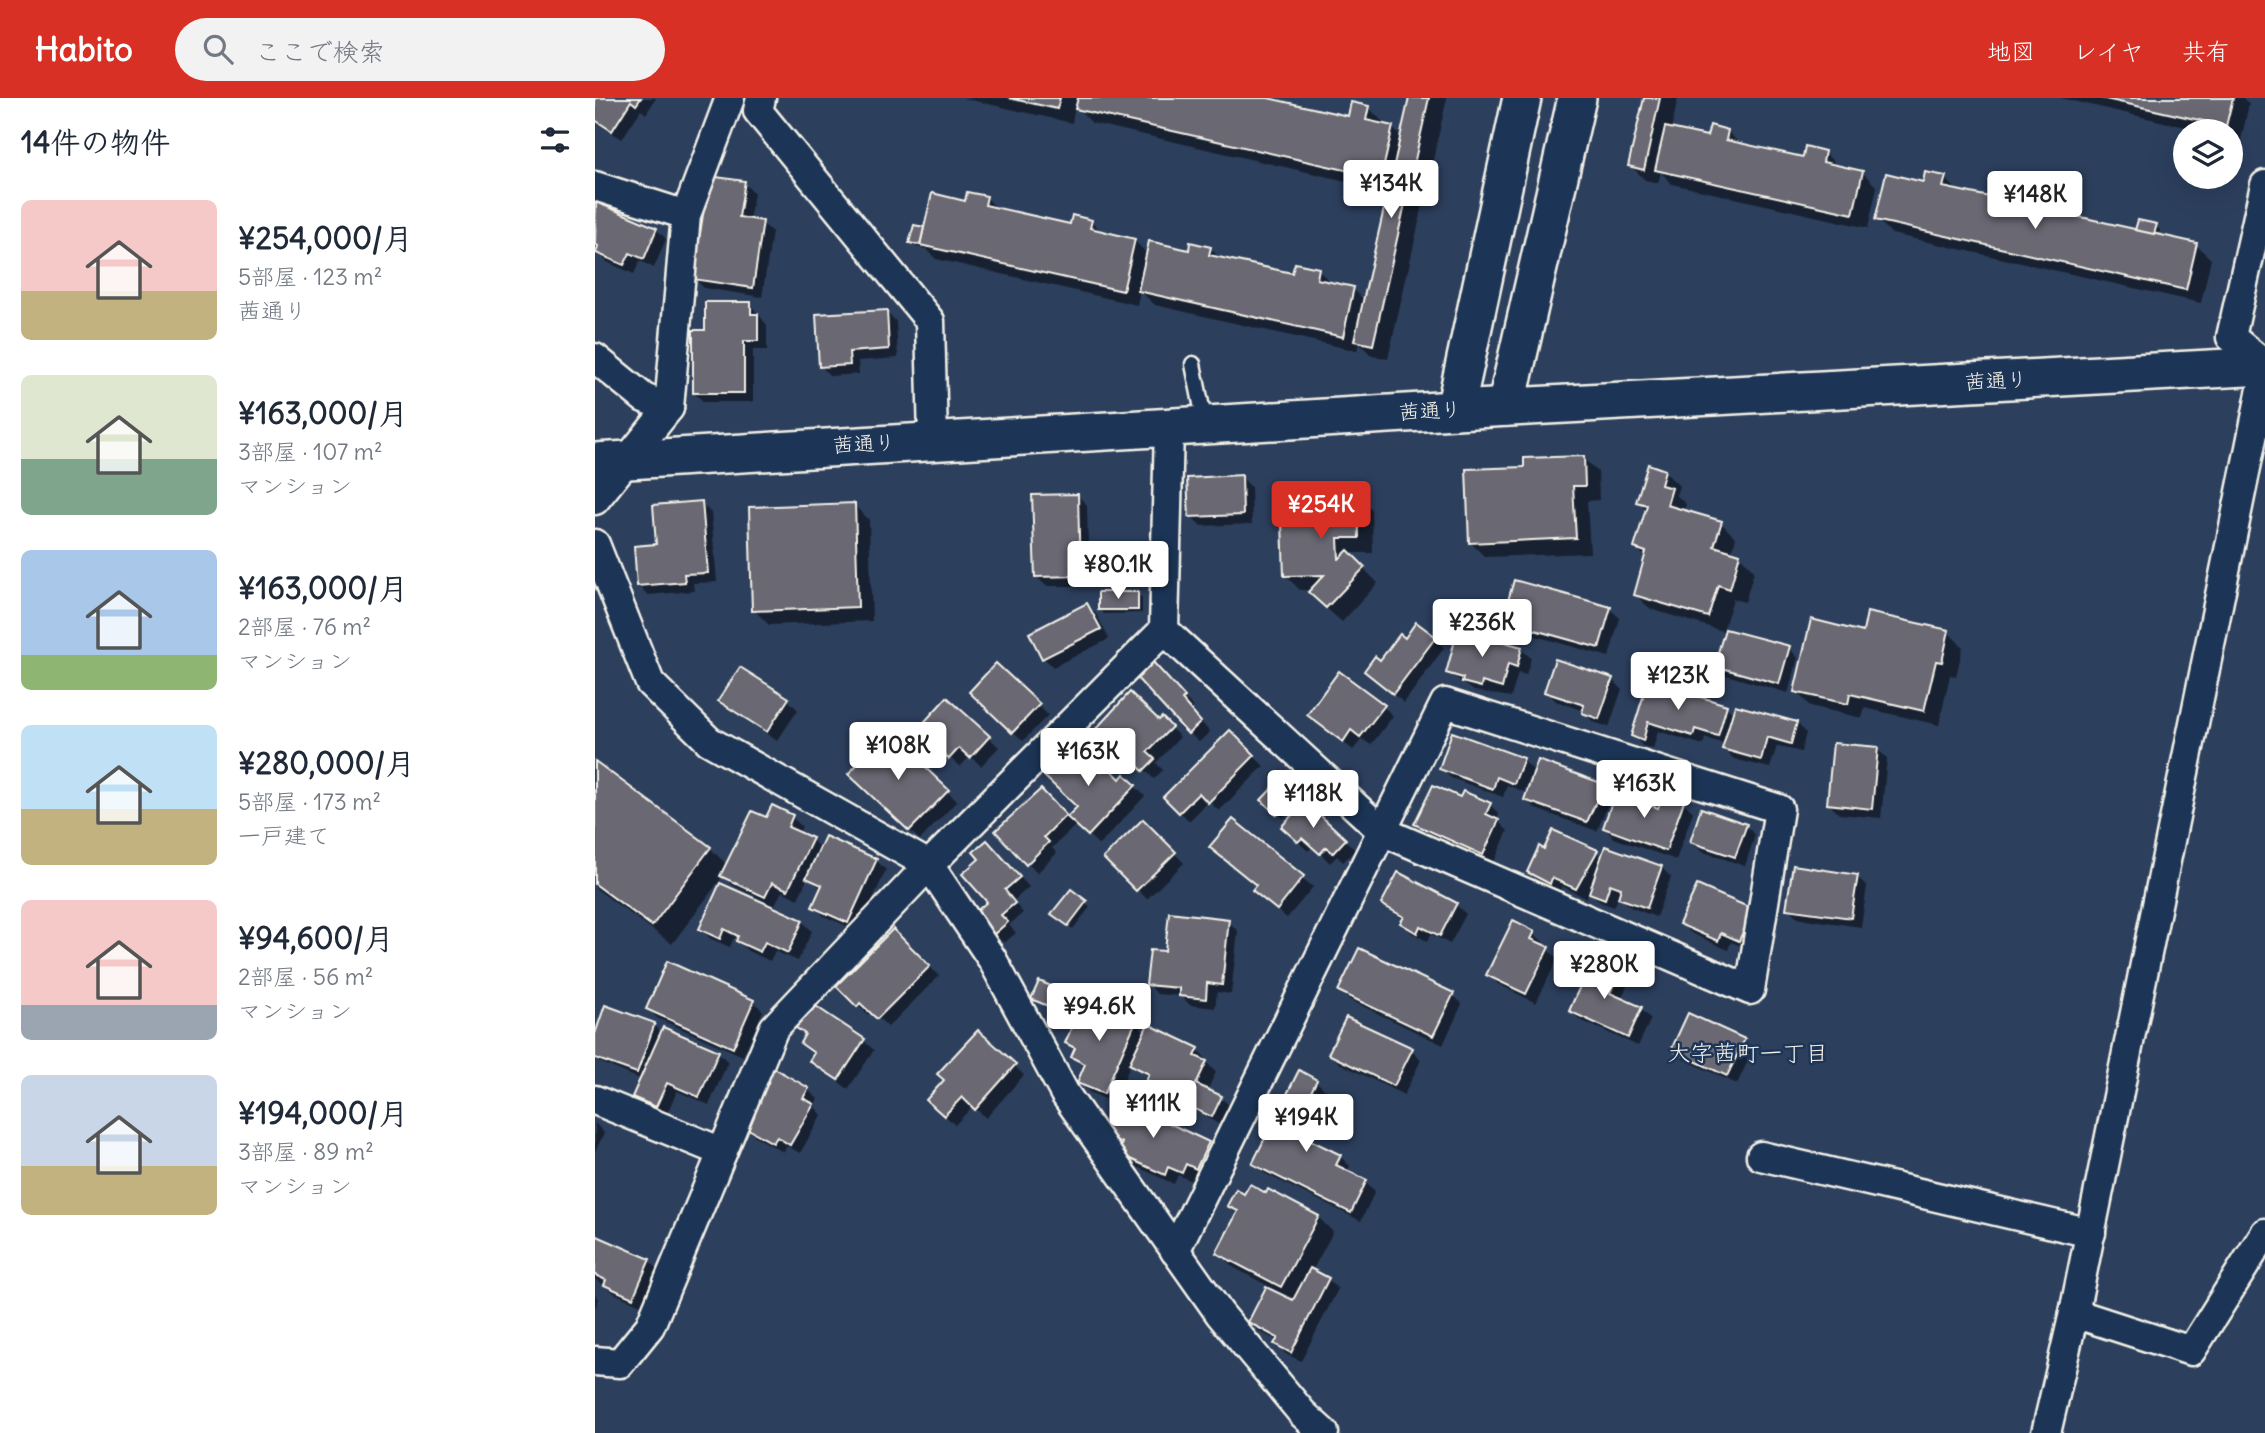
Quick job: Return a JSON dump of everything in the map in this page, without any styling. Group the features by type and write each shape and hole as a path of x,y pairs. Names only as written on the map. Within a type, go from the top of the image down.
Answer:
{"street":[{"path":"595,500 611,461 669,408 686,215 730,98"},
{"path":"761,98 758,111 930,321 933,440"},
{"path":"1455,410 1522,98"},
{"path":"1506,407 1577,98"},
{"path":"2265,185 2231,337 2265,366"},
{"path":"595,186 686,215"},
{"path":"595,358 644,397 669,408"},
{"name":"茜通り","path":"611,461 1506,407 2265,366"},
{"path":"2046,1433 2091,1233 2265,374"},
{"path":"595,1361 620,1363 650,1326 774,1028 929,865 1164,630 1169,427"},
{"path":"595,544 650,683 709,741 929,865 992,959 1065,1094 1220,1314 1303,1414 1324,1433"},
{"path":"1164,630 1382,831 1750,990 1779,809 1445,703 1382,831 1175,1251"},
{"path":"595,1100 722,1152"},
{"path":"1761,1156 2091,1233"},
{"path":"2074,1312 2191,1351 2265,1233"}],"lane":[{"path":"1192,364 1205,425"}],"building":[{"path":"595,98 641,98 636,105 631,101 612,131 595,120"},
{"path":"1009,98 1060,98 1057,109"},
{"path":"1078,98 1268,98 1348,116 1351,102 1369,106 1366,120 1393,126 1381,178 1075,109"},
{"path":"1409,98 1429,98 1373,345 1354,341"},
{"path":"1644,98 1660,98 1644,170 1628,166"},
{"path":"2101,98 2233,98 2228,119 2195,119"},
{"path":"1710,125 1728,130 1726,140 1803,157 1805,146 1825,151 1823,162 1863,171 1853,214 1655,170 1665,127 1707,136"},
{"path":"1925,172 1946,176 1943,187 2036,207 2038,198 2056,203 2054,211 2197,243 2186,290 1875,220 1886,173 1923,182"},
{"path":"709,176 745,181 739,217 763,221 753,288 693,279"},
{"path":"967,192 987,196 985,205 1070,224 1072,215 1092,220 1090,228 1135,239 1123,291 920,245 932,193 965,201"},
{"path":"596,202 657,228 644,259 630,253 624,265 596,253"},
{"path":"2138,220 2157,224 2154,234 2135,230"},
{"path":"914,225 924,227 920,245 909,243"},
{"path":"1149,241 1189,250 1190,242 1211,247 1209,255 1292,273 1295,263 1319,268 1317,279 1354,287 1343,337 1138,291"},
{"path":"705,302 751,302 751,314 758,314 758,341 744,341 744,393 693,393 693,330 705,330"},
{"path":"887,310 889,349 849,352 850,365 819,367 816,314"},
{"path":"1584,456 1585,486 1573,486 1576,538 1469,543 1466,469 1524,467 1524,458"},
{"path":"1648,464 1665,470 1661,485 1672,488 1667,505 1722,521 1714,546 1740,554 1730,589 1718,585 1708,617 1634,595 1646,552 1634,548 1647,505 1636,502"},
{"path":"1242,475 1243,515 1189,517 1187,478"},
{"path":"1358,493 1359,538 1338,538 1339,559 1348,550 1365,567 1326,608 1308,592 1324,575 1284,576 1281,495"},
{"path":"1078,494 1080,576 1035,577 1032,495"},
{"path":"702,501 708,573 684,574 685,582 637,586 634,546 656,544 653,505"},
{"path":"855,503 858,607 752,611 749,507"},
{"path":"1514,580 1611,607 1599,648 1502,621"},
{"path":"1098,592 1138,592 1138,610 1098,610"},
{"path":"1087,603 1101,629 1042,659 1029,633"},
{"path":"1867,612 1949,630 1942,662 1936,661 1924,711 1850,694 1848,704 1794,692 1811,619 1863,632"},
{"path":"1416,622 1436,637 1393,694 1364,671 1375,656 1380,660 1400,634 1405,638"},
{"path":"1458,629 1522,647 1517,667 1508,664 1502,688 1482,682 1481,687 1462,682 1463,678 1446,673"},
{"path":"1725,629 1790,646 1779,684 1714,666"},
{"path":"1555,659 1613,678 1599,719 1582,713 1584,705 1544,692"},
{"path":"1153,662 1185,697 1182,700 1201,722 1188,734 1136,677"},
{"path":"996,663 1040,704 1012,733 969,692"},
{"path":"740,667 789,698 767,732 718,701"},
{"path":"1339,671 1385,705 1360,737 1351,730 1343,742 1307,715"},
{"path":"1648,681 1727,705 1718,736 1695,729 1693,736 1648,722 1643,741 1631,736"},
{"path":"1130,692 1159,720 1162,717 1172,727 1147,752 1155,759 1143,771 1116,745 1112,749 1093,732"},
{"path":"947,697 990,736 970,758 959,748 949,759 917,730"},
{"path":"1735,705 1797,722 1791,744 1767,737 1761,760 1722,749"},
{"path":"1230,730 1255,755 1208,803 1199,793 1179,813 1163,797"},
{"path":"888,732 949,790 909,831 848,774"},
{"path":"1452,732 1524,758 1514,784 1497,777 1493,789 1439,769"},
{"path":"1833,743 1878,747 1872,809 1827,804"},
{"path":"1073,744 1102,771 1107,766 1120,779 1124,774 1136,785 1088,836 1067,817 1077,807 1044,776"},
{"path":"1538,760 1604,784 1587,822 1524,800"},
{"path":"595,761 711,847 652,926 595,884"},
{"path":"1283,777 1299,792 1277,815 1261,800"},
{"path":"1433,785 1460,797 1463,791 1491,803 1486,814 1499,820 1483,855 1414,824"},
{"path":"1041,789 1066,815 1044,837 1049,842 1026,865 995,831"},
{"path":"1615,793 1658,808 1663,793 1684,801 1666,851 1603,828"},
{"path":"1305,801 1346,839 1333,853 1326,847 1320,854 1302,838 1298,842 1281,827"},
{"path":"772,805 793,815 788,827 813,838 788,890 772,883 765,897 720,876 752,811 766,817"},
{"path":"1701,808 1747,824 1735,857 1690,842"},
{"path":"1143,819 1176,852 1136,891 1103,858"},
{"path":"1233,819 1304,876 1277,910 1252,890 1256,885 1209,847"},
{"path":"1553,830 1598,850 1576,889 1552,878 1550,884 1527,872 1539,846 1544,849"},
{"path":"825,836 877,859 848,923 812,907 822,885 806,878"},
{"path":"987,840 1020,877 1005,890 1015,903 1001,915 1008,922 993,935 973,914 987,902 962,874 979,859 973,852"},
{"path":"1605,846 1662,866 1647,908 1618,898 1621,888 1610,884 1605,899 1589,893"},
{"path":"1793,865 1858,875 1851,918 1786,909"},
{"path":"1398,872 1457,903 1440,936 1420,926 1417,933 1400,923 1404,917 1381,904"},
{"path":"720,883 803,920 788,953 765,942 760,952 736,941 738,936 724,929 720,939 699,929"},
{"path":"1697,885 1753,909 1739,941 1721,933 1718,941 1679,924"},
{"path":"1071,889 1087,901 1068,926 1051,914"},
{"path":"1169,912 1229,919 1222,985 1207,983 1206,999 1179,996 1179,988 1146,985 1150,950 1165,951"},
{"path":"1513,920 1535,931 1531,939 1549,947 1526,994 1486,975"},
{"path":"893,929 930,966 877,1019 860,1003 857,1007 836,986"},
{"path":"1359,948 1454,993 1433,1036 1338,991"},
{"path":"1592,959 1620,971 1610,993 1642,1007 1628,1038 1569,1011"},
{"path":"667,961 754,1000 733,1048 646,1009"},
{"path":"1039,981 1075,996 1067,1014 1031,999"},
{"path":"1084,998 1136,1021 1104,1094 1077,1083 1085,1064 1071,1057 1075,1048 1065,1043"},
{"path":"811,1003 865,1039 838,1080 809,1061 814,1053 800,1043 805,1034 795,1027"},
{"path":"605,1005 655,1023 637,1073 595,1058 595,1034"},
{"path":"1688,1013 1745,1039 1727,1076 1671,1050"},
{"path":"1346,1017 1413,1048 1394,1086 1328,1054"},
{"path":"1148,1024 1199,1048 1195,1056 1207,1061 1196,1084 1222,1096 1212,1117 1186,1105 1188,1100 1146,1080 1149,1074 1129,1064"},
{"path":"663,1027 719,1051 699,1097 667,1083 656,1107 632,1097"},
{"path":"978,1030 1016,1064 975,1110 962,1097 944,1116 926,1100 944,1080 937,1074"},
{"path":"770,1066 809,1088 803,1098 814,1104 790,1145 777,1137 773,1143 743,1126 761,1095 755,1091"},
{"path":"1299,1070 1317,1080 1292,1131 1341,1155 1336,1165 1367,1180 1351,1213 1252,1164"},
{"path":"1118,1099 1209,1142 1196,1169 1186,1164 1182,1173 1168,1167 1165,1175 1117,1153 1122,1143 1102,1134"},
{"path":"1250,1184 1266,1193 1268,1189 1319,1216 1281,1287 1216,1253 1238,1211 1227,1206 1236,1189 1244,1194"},
{"path":"595,1235 650,1259 633,1298 604,1285 606,1280 595,1275"},
{"path":"1310,1268 1329,1278 1291,1353 1274,1344 1278,1338 1248,1322 1266,1287 1293,1300"}],"district":[{"name":"大字茜町一丁目","path":"1748,1053"}]}
